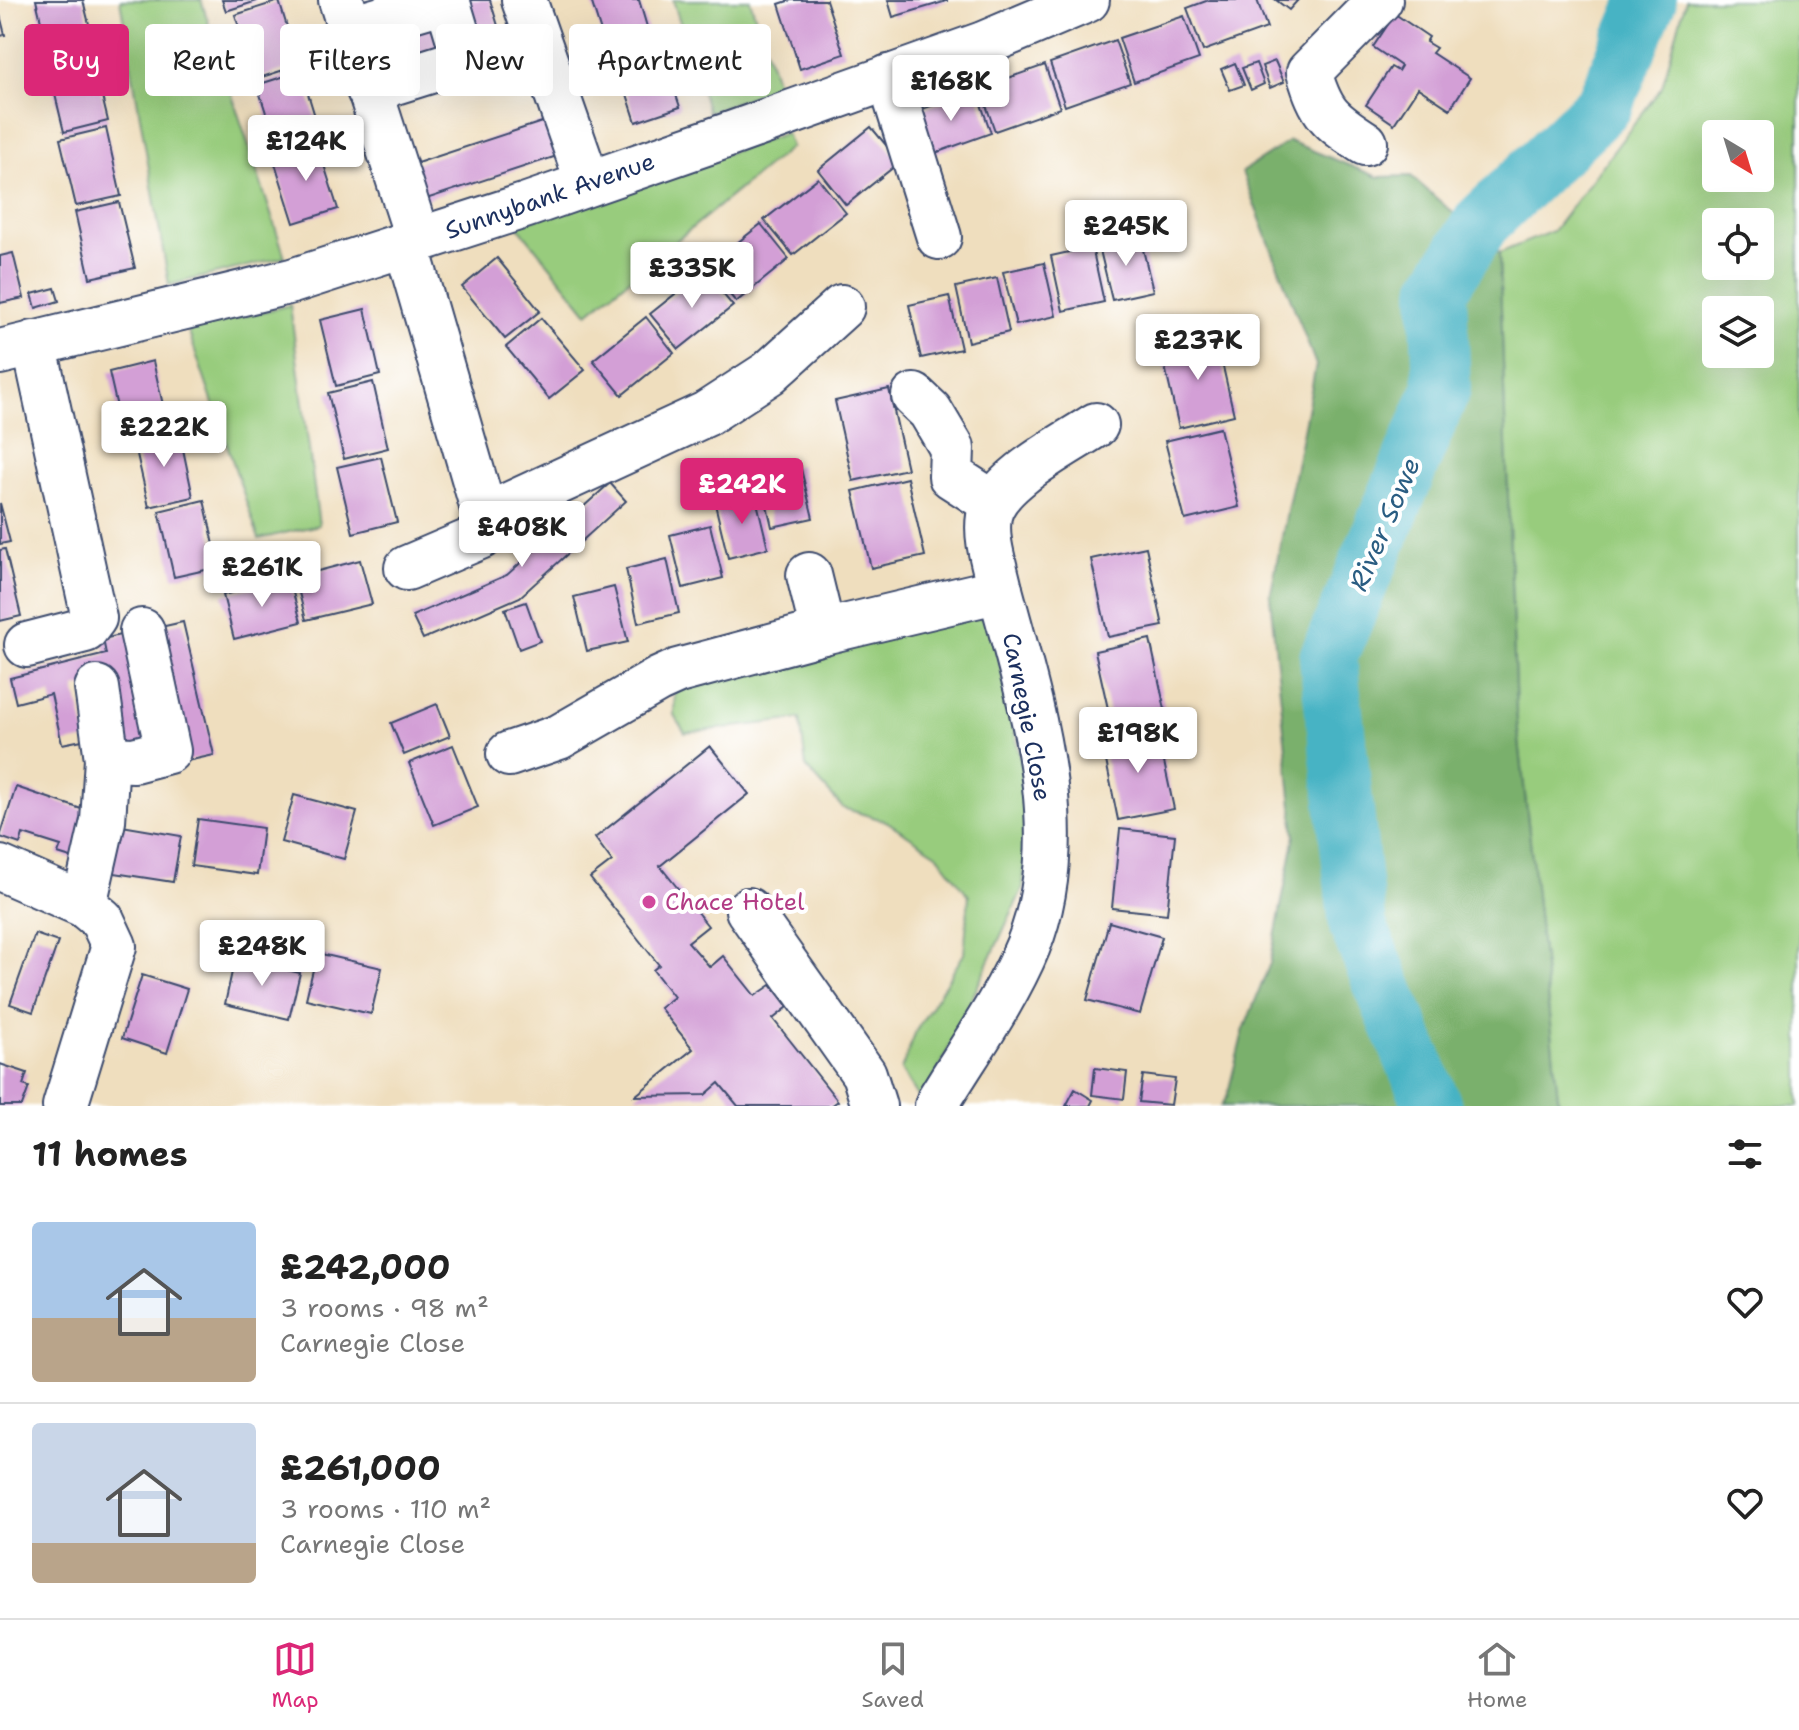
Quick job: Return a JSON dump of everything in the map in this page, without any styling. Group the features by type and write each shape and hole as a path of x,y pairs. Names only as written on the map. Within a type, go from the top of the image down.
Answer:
{"street":[{"path":"346,14 446,0 465,60 420,74"},
{"path":"524,0 588,183"},
{"name":"Sunnybank Avenue","path":"17,348 292,281 412,242 889,77 1014,15 1087,0"},
{"path":"1365,143 1335,123 1318,101 1309,72 1380,0"},
{"path":"889,77 939,237"},
{"path":"371,96 485,516 482,536 407,568"},
{"path":"485,516 706,414 769,373 842,307"},
{"path":"17,348 94,618 85,630 27,645"},
{"path":"914,396 930,411 952,448 951,476 993,503 1011,482 1096,425"},
{"name":"Carnegie Close","path":"937,1106 1028,946 1043,899 1047,847 1045,781 1024,679 989,541 989,515 993,503"},
{"path":"809,575 823,632"},
{"path":"509,754 559,737 668,675 823,632 1000,590"},
{"path":"107,759 134,760 168,751 142,631"},
{"path":"84,905 103,821 107,759 97,688"},
{"path":"0,868 84,905 102,920 114,946 65,1106"},
{"path":"748,910 864,1074 874,1106"}],"green space":[{"path":"120,0 201,0 209,24 145,24 145,96 232,96 285,257 169,285 129,52 129,24 124,24"},
{"path":"673,0 750,0 758,24 680,24"},
{"path":"1686,0 1799,0 1799,1106 1559,1106 1516,712 1499,253 1553,231 1662,87"},
{"path":"771,65 778,87 771,90"},
{"path":"703,96 753,96 708,112"},
{"path":"786,133 791,147 588,313 517,225"},
{"path":"1289,141 1378,177 1411,176 1499,253 1516,712 1559,1106 1221,1106 1227,1097 1243,1032 1270,963 1295,835 1270,597 1316,365 1242,172"},
{"path":"290,305 319,525 259,539 188,330"},
{"path":"970,615 991,621 1029,800 1023,888 923,1104 901,1070 916,1031 964,954 969,896 937,854 886,821 843,808 806,767 800,719 685,733 674,715 675,690"}],"building":[{"path":"36,0 83,0 89,24 42,24"},
{"path":"222,0 257,0 257,1 226,11"},
{"path":"465,0 490,0 497,24 471,24"},
{"path":"591,0 639,0 646,24 599,24"},
{"path":"791,0 826,0 844,54 800,69 779,4"},
{"path":"888,0 947,0 947,1 893,17"},
{"path":"1209,0 1257,0 1267,28 1203,51 1187,8"},
{"path":"1276,0 1298,0 1289,10"},
{"path":"279,1 286,24 280,24 280,71 264,76 264,24 238,24 235,15"},
{"path":"429,11 436,34 436,62 420,67 420,24 389,24"},
{"path":"1395,14 1429,37 1426,42 1436,48 1432,53 1470,78 1450,109 1418,88 1394,124 1366,105 1391,67 1398,71 1401,66 1373,47"},
{"path":"0,15 5,35 0,36"},
{"path":"1184,16 1199,59 1134,82 1119,38"},
{"path":"1115,40 1130,83 1065,106 1050,63"},
{"path":"1275,61 1284,82 1270,88 1262,66"},
{"path":"1235,63 1244,85 1230,90 1221,69"},
{"path":"1256,63 1264,84 1251,90 1242,68"},
{"path":"1045,65 1060,108 995,131 980,88"},
{"path":"280,78 280,96 309,96 321,136 278,150 261,96 264,96 264,83"},
{"path":"976,90 991,133 927,156 911,113"},
{"path":"55,96 102,96 108,121 64,132"},
{"path":"628,96 676,96 680,107 636,122"},
{"path":"557,117 569,152 411,204 399,169"},
{"path":"871,127 900,162 846,205 818,170"},
{"path":"106,128 121,196 76,206 60,139"},
{"path":"317,143 338,209 294,223 273,157"},
{"path":"818,178 846,213 793,255 764,220"},
{"path":"119,202 135,268 90,278 75,212"},
{"path":"761,224 789,259 736,302 707,267"},
{"path":"1140,237 1153,291 1112,300 1099,246"},
{"path":"1092,247 1104,302 1063,311 1051,256"},
{"path":"13,253 24,298 0,303 0,256"},
{"path":"497,258 540,311 505,339 462,287"},
{"path":"1044,263 1056,316 1016,325 1003,272"},
{"path":"704,271 733,306 679,349 650,314"},
{"path":"997,278 1009,332 968,342 956,287"},
{"path":"55,288 59,301 36,308 32,294"},
{"path":"949,296 961,349 921,358 909,305"},
{"path":"365,309 380,375 336,386 320,320"},
{"path":"646,317 674,353 622,395 593,360"},
{"path":"541,318 585,370 549,399 506,347"},
{"path":"1216,336 1234,415 1179,428 1161,349"},
{"path":"153,361 168,427 124,438 109,372"},
{"path":"373,382 388,448 344,459 328,393"},
{"path":"889,389 907,469 853,481 835,401"},
{"path":"1220,428 1239,507 1185,520 1165,441"},
{"path":"179,430 193,497 149,507 134,441"},
{"path":"381,457 397,522 353,533 337,467"},
{"path":"800,465 813,518 772,527 760,475"},
{"path":"907,478 925,556 871,568 853,491"},
{"path":"610,483 626,501 520,597 423,639 412,616 507,575"},
{"path":"755,494 768,548 728,558 715,504"},
{"path":"204,500 219,567 174,577 159,511"},
{"path":"0,503 10,542 0,544"},
{"path":"710,525 723,578 683,588 670,535"},
{"path":"1146,547 1163,626 1108,637 1091,559"},
{"path":"5,549 21,616 0,621 0,550"},
{"path":"667,559 679,613 638,623 626,569"},
{"path":"360,560 372,604 306,620 295,577"},
{"path":"289,578 301,622 234,639 223,595"},
{"path":"614,587 628,642 587,651 574,597"},
{"path":"526,602 540,641 519,649 505,609"},
{"path":"183,622 214,755 187,761 156,628"},
{"path":"129,633 155,748 128,754 112,679 75,688 87,739 62,744 51,694 16,703 10,678 106,654 103,639"},
{"path":"1150,639 1167,719 1113,731 1095,651"},
{"path":"437,704 450,736 404,755 391,723"},
{"path":"1157,729 1174,809 1118,820 1102,741"},
{"path":"453,745 478,807 434,825 409,763"},
{"name":"Chace Hotel","path":"710,746 749,794 660,866 708,926 688,942 710,967 723,956 755,996 771,985 788,1007 773,1019 838,1101 831,1106 738,1106 719,1083 705,1095 635,1096 693,1049 660,1008 674,997 653,970 659,965 590,878 612,861 595,838"},
{"path":"16,787 93,813 77,860 58,854 61,846 23,834 20,844 0,837"},
{"path":"294,795 357,812 344,859 281,842"},
{"path":"198,819 263,828 257,875 191,866"},
{"path":"116,825 181,836 173,882 108,872"},
{"path":"1120,829 1175,835 1167,914 1112,908"},
{"path":"1109,922 1162,937 1140,1014 1087,1000"},
{"path":"35,934 58,942 33,1012 10,1004"},
{"path":"317,953 382,968 371,1014 306,999"},
{"path":"235,958 300,973 289,1019 225,1004"},
{"path":"142,975 187,989 167,1053 122,1038"},
{"path":"0,1064 27,1073 23,1085 29,1087 22,1106 0,1106"},
{"path":"1095,1068 1127,1072 1124,1099 1092,1095"},
{"path":"1143,1075 1175,1079 1171,1105 1139,1102"},
{"path":"1075,1089 1093,1100 1090,1106 1066,1106"}],"waterway":[{"name":"River Sowe","path":"1433,1106 1358,926 1328,658 1442,388 1438,291 1482,222 1604,105 1648,0"}],"place":[{"name":"Chace Hotel","path":"649,902"}]}
